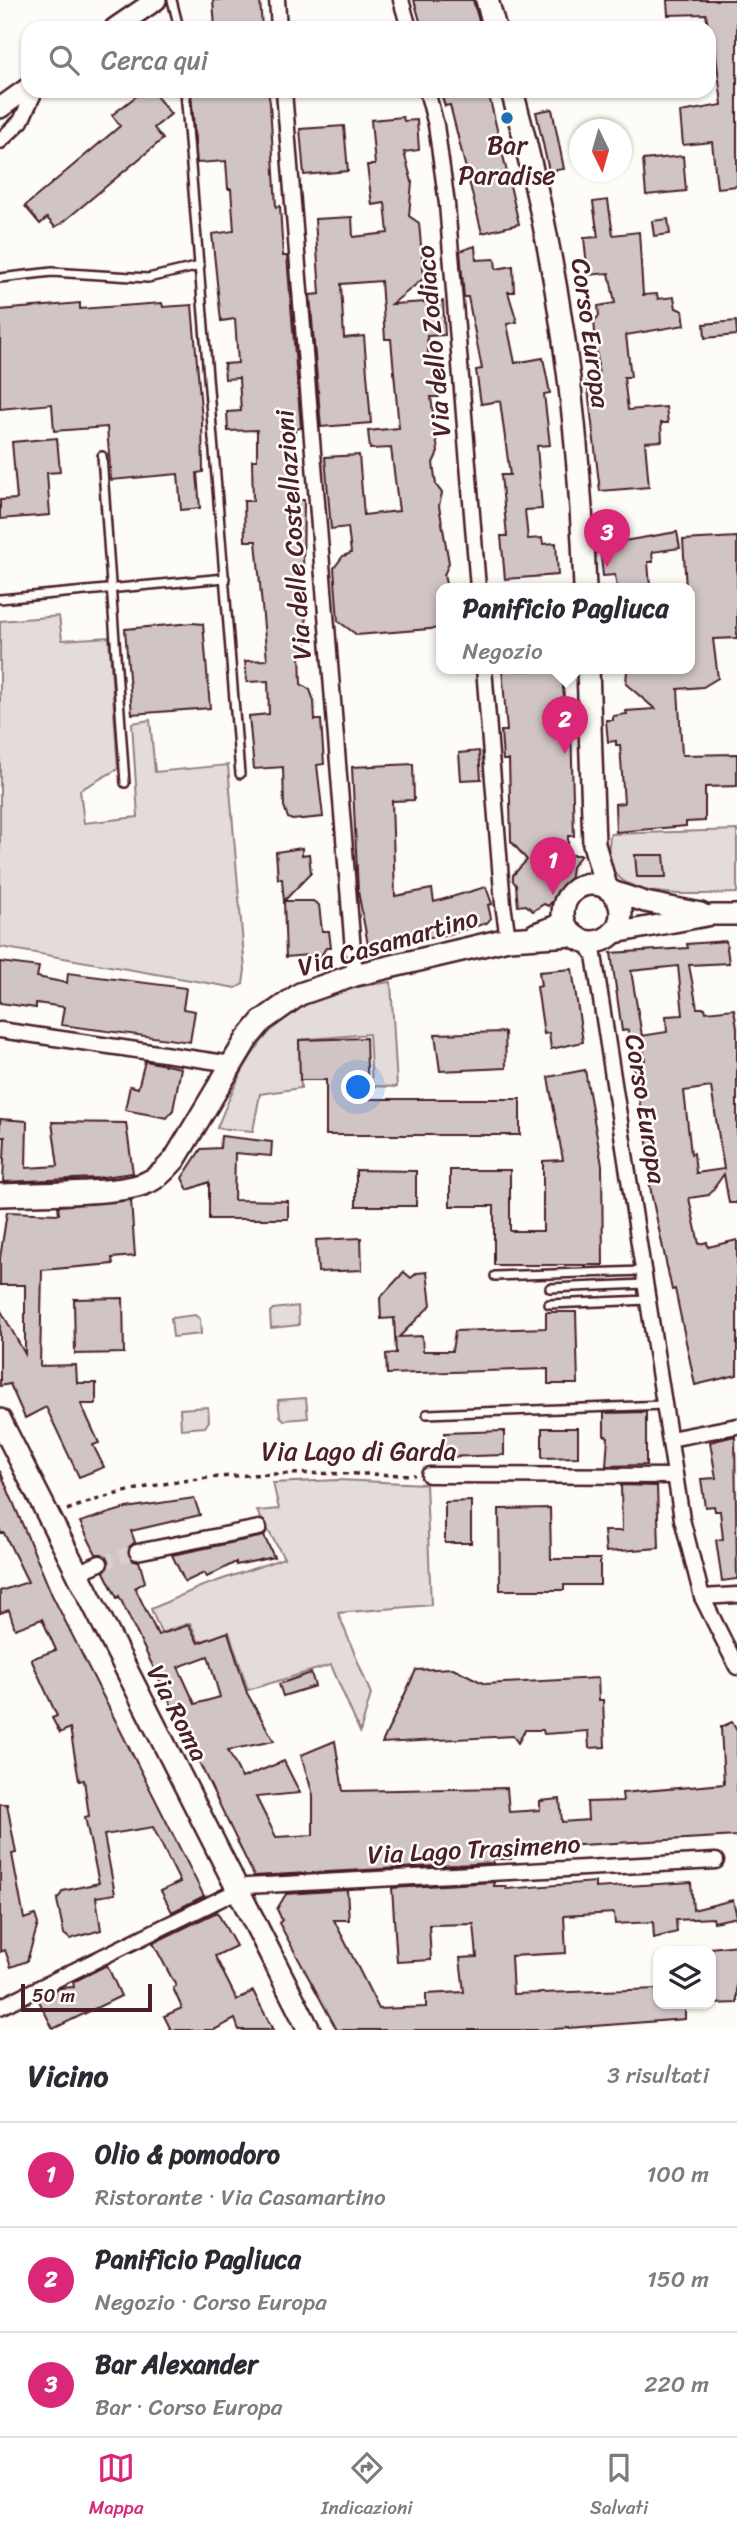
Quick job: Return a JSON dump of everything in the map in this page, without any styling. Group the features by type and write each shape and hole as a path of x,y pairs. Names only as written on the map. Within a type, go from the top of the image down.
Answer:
{"main road":[{"path":"487,0 493,21"},
{"name":"Corso Europa","path":"514,98 547,226 570,376 581,483 585,583"},
{"path":"588,674 594,844 609,889 622,912 589,938 563,912 569,895 583,885 595,884 609,889"},
{"path":"583,885 594,844"},
{"name":"Via Casamartino","path":"0,1195 123,1188 145,1184 157,1177 175,1159 232,1063 262,1021 278,1007 324,984 508,939 589,938"},
{"name":"Via Roma","path":"0,1420 235,1889 309,2030"}],"street":[{"path":"125,21 156,0"},
{"path":"276,0 278,21"},
{"path":"401,0 407,21"},
{"path":"0,108 21,93"},
{"path":"0,141 22,121 32,98"},
{"name":"Via delle Costellazioni","path":"285,98 355,975"},
{"name":"Via dello Zodiaco","path":"429,98 436,125 447,204 478,583"},
{"path":"485,674 508,939"},
{"path":"609,889 645,902 712,915"},
{"path":"589,938 712,915 737,915"},
{"name":"Corso Europa","path":"589,938 685,1536 702,1597 737,1667"},
{"path":"0,1030 232,1063"},
{"path":"670,1439 737,1426"},
{"name":"Via Lago di Garda","path":"429,1475 675,1476"},
{"path":"137,1552 259,1528"},
{"path":"77,1573 100,1563"},
{"path":"702,1597 737,1595"},
{"name":"Via Lago Trasimeno","path":"0,2007 235,1889 258,1885 716,1861"}],"lane":[{"path":"172,0 177,21"},
{"path":"186,98 240,774"},
{"path":"0,278 52,272 148,278 200,267"},
{"path":"102,456 125,783"},
{"path":"0,599 225,578"},
{"path":"495,1276 644,1278"},
{"path":"550,1288 644,1278"},
{"path":"549,1304 648,1300"},
{"path":"427,1414 664,1405"}],"path":[{"name":"Via Lago di Garda","path":"49,1517 104,1496 154,1484 282,1473 429,1475"}],"shaded area":[{"path":"59,616 62,640 109,637 118,769 80,790 84,823 138,817 132,723 150,720 155,772 228,765 245,970 243,984 236,988 0,947 0,621"},
{"path":"737,830 737,893 684,894 645,890 616,875 609,861 610,834"},
{"path":"391,982 397,1087 372,1086 369,1034 299,1040 301,1088 260,1094 253,1131 217,1128 245,1066 278,1023 299,1008 324,996"},
{"path":"298,1306 299,1325 271,1328 270,1312 273,1309"},
{"path":"195,1315 200,1319 201,1334 173,1337 171,1318"},
{"path":"306,1398 308,1418 284,1420 280,1416 278,1400"},
{"path":"208,1407 209,1421 205,1427 181,1429 180,1409"},
{"path":"338,1480 426,1484 431,1605 338,1613 371,1694 360,1732 331,1665 248,1690 229,1632 199,1642 190,1623 161,1633 151,1609 200,1587 284,1558 257,1511 279,1509 273,1483"}],"building":[{"path":"213,0 260,0 262,21 214,21"},
{"path":"414,0 473,0 479,21 420,21"},
{"path":"667,0 737,0 737,186 717,188 712,142 683,145 680,112 722,105 716,56 716,21 707,21 706,14 668,15"},
{"path":"134,98 158,98 171,114 154,128 163,139 62,223 55,227 47,218 40,224 25,206 120,126 112,115"},
{"path":"191,98 269,98 276,207 280,206 283,256 287,256 301,428 295,429 295,437 291,438 290,462 291,500 304,500 303,577 295,580 296,601 305,608 307,644 300,652 301,684 310,690 314,701 315,720 321,720 324,764 317,765 323,817 292,820 288,818 284,806 283,767 254,769 249,716 269,714 268,681 247,682 245,661 267,660 256,541 245,541 244,501 253,501 252,460 257,460 257,430 228,431 227,412 241,411 239,378 225,379 224,364 238,363 235,319 221,321 212,234 234,231 226,161 197,163"},
{"path":"442,98 490,98 519,224 482,233 450,105 445,106"},
{"path":"552,109 564,169 549,171 536,112"},
{"path":"403,117 404,121 417,120 419,150 404,152 412,182 409,216 419,223 424,278 392,304 443,301 445,335 427,336 429,366 436,366 439,397 431,397 438,452 433,463 436,485 442,493 439,506 449,563 444,575 446,583 436,583 436,628 357,635 338,621 334,568 343,556 351,553 348,527 331,529 325,457 359,455 364,515 399,511 391,448 370,449 368,431 399,428 391,339 385,339 381,281 341,284 344,338 364,336 371,423 321,427 310,295 320,294 315,219 352,217 353,237 388,233 385,203 372,205 367,165 375,165 371,120"},
{"path":"344,126 348,171 304,175 300,129"},
{"path":"683,156 686,191 646,195 643,160"},
{"path":"608,200 613,235 639,232 643,295 657,294 658,299 674,297 676,308 683,311 685,325 626,335 631,377 624,377 628,410 666,407 668,423 661,423 662,441 645,442 649,487 600,491 587,381 599,379 594,321 599,316 598,306 615,303 609,273 588,275 584,238 598,237 593,202"},
{"path":"668,219 670,234 654,236 652,221"},
{"path":"475,246 476,260 495,259 496,269 513,266 514,292 508,292 517,322 507,324 515,363 543,358 550,393 544,394 550,445 537,446 542,509 525,510 528,539 542,538 543,544 556,543 558,575 505,579 501,536 507,536 501,475 510,475 500,401 481,404 476,370 482,369 468,297 464,297 460,251"},
{"path":"80,303 80,309 162,303 163,307 192,305 202,420 203,472 197,473 200,508 181,510 178,474 111,480 107,427 54,431 52,404 0,409 0,310"},
{"path":"736,321 737,335 705,338 704,324"},
{"path":"57,438 60,472 47,473 50,515 0,519 0,500 17,499 12,442"},
{"path":"677,532 680,548 652,552 653,562 648,562 650,583 616,583 615,575 603,576 600,545"},
{"path":"737,537 737,638 713,639 718,678 703,687 678,689 682,755 737,754 737,786 705,787 705,821 686,822 686,826 616,832 615,804 624,803 620,745 616,745 616,741 608,742 606,720 627,714 626,711 655,709 626,684 627,674 695,674 695,583 686,583 683,540"},
{"path":"203,624 210,708 132,714 125,629"},
{"path":"502,674 562,674 567,726 571,725 574,836 568,836 568,855 581,855 572,867 570,883 548,906 544,904 533,911 526,905 518,906 516,885 513,881 513,875 527,860 511,841 509,760 503,760 501,731 507,731"},
{"path":"479,751 481,779 461,780 459,753"},
{"path":"413,764 414,800 392,801 395,896 432,889 434,902 486,887 492,904 488,905 491,918 487,923 450,934 369,950 358,891 352,767"},
{"path":"302,848 302,855 309,854 311,873 284,901 282,879 278,879 276,852"},
{"path":"635,855 664,855 666,877 637,877"},
{"path":"284,901 313,901 319,905 322,931 329,931 331,948 326,948 319,959 309,955 286,957"},
{"path":"726,941 729,963 689,965 697,1008 705,1008 706,1012 734,1009 737,1028 737,1203 729,1203 724,1174 709,1195 689,1198 699,1244 707,1242 708,1247 737,1240 737,1375 695,1385 649,1180 654,1180 632,1062 645,1060 641,1036 629,1038 628,1030 622,1031 611,953 688,948 687,944","holes":["678,966 683,1015 666,1016 667,1032 642,1036 631,971","711,1087 724,1169 696,1173 694,1153 691,1154 684,1091"]},
{"path":"0,962 39,967 37,977 67,983 68,973 186,988 183,1009 195,1011 190,1042 61,1025 64,1007 36,1003 36,1008 0,1003"},
{"path":"572,969 583,1042 551,1049 549,1033 544,1034 537,987 541,986 539,972"},
{"path":"505,1032 506,1068 440,1071 435,1034"},
{"path":"366,1038 368,1099 520,1099 520,1135 326,1135 326,1080 300,1080 299,1040"},
{"path":"145,1061 181,1068 173,1110 167,1118 125,1110 130,1086 138,1088"},
{"path":"585,1070 602,1165 603,1265 494,1265 494,1206 450,1206 450,1170 510,1170 510,1231 543,1231 543,1161 563,1160 548,1077"},
{"path":"0,1119 27,1121 26,1168 58,1166 52,1122 126,1123 133,1173 96,1178 3,1182 5,1137 0,1137"},
{"path":"221,1136 272,1142 271,1156 235,1153 234,1200 288,1201 288,1219 209,1219 209,1182 188,1190 182,1178 201,1149 220,1148"},
{"path":"356,1170 416,1171 416,1206 356,1206"},
{"path":"131,1200 135,1256 112,1258 113,1264 42,1270 40,1366 76,1365 77,1383 96,1383 96,1404 81,1404 99,1443 93,1445 104,1467 79,1477 46,1407 25,1418 10,1384 0,1386 0,1309 25,1354 25,1285 0,1285 0,1258 7,1212 59,1214 58,1206"},
{"path":"361,1238 362,1270 318,1272 316,1240"},
{"path":"404,1272 411,1278 417,1273 427,1272 431,1305 399,1337 422,1336 423,1351 452,1351 455,1331 546,1328 546,1312 576,1312 578,1384 548,1384 548,1369 387,1374 386,1354 396,1353 394,1318 381,1319 380,1298"},
{"path":"123,1298 124,1353 75,1354 74,1299"},
{"path":"646,1412 646,1465 606,1466 608,1437 604,1435 604,1413"},
{"path":"542,1428 578,1428 578,1457 542,1458"},
{"path":"504,1431 504,1455 444,1457 444,1433"},
{"path":"735,1436 737,1579 722,1581 716,1540 723,1539 720,1511 715,1511 714,1506 705,1507 701,1479 716,1478 710,1442"},
{"path":"0,1471 52,1595 204,1896 172,1912 161,1891 180,1882 153,1827 104,1835 115,1894 96,1897 101,1930 70,1939 64,1934 57,1900 63,1891 99,1883 85,1817 89,1816 84,1780 79,1781 70,1728 60,1733 52,1718 57,1716 31,1659 56,1650 42,1619 15,1629 9,1610 0,1613 0,1591 28,1582 4,1533 0,1533"},
{"path":"621,1485 657,1486 659,1548 606,1552 604,1531 622,1531"},
{"path":"194,1498 200,1515 131,1531 135,1542 128,1548 128,1555 133,1561 139,1561 145,1582 135,1588 158,1635 189,1625 198,1643 228,1632 247,1693 274,1741 228,1750 242,1778 284,1761 300,1793 256,1797 276,1837 313,1835 313,1795 301,1755 335,1741 343,1791 507,1788 509,1812 540,1810 540,1801 560,1799 562,1822 588,1820 587,1802 623,1801 622,1793 724,1784 721,1727 732,1722 737,1731 737,1836 511,1849 511,1859 493,1859 493,1863 254,1876 119,1596 117,1598 104,1572 109,1565 108,1559 102,1554 96,1554 80,1522 126,1508","holes":["208,1656 220,1697 195,1704 178,1667"]},
{"path":"471,1501 471,1543 445,1543 445,1502"},
{"path":"550,1508 551,1559 600,1559 600,1585 564,1585 564,1590 500,1590 499,1509"},
{"path":"264,1536 274,1557 236,1565 236,1562 207,1577 204,1573 185,1582 172,1555"},
{"path":"453,1668 485,1684 598,1678 599,1700 603,1700 605,1747 589,1748 588,1731 544,1734 543,1730 525,1730 518,1743 513,1736 382,1743 416,1670"},
{"path":"311,1673 315,1686 283,1696 279,1684"},
{"path":"0,1804 7,1804 16,1853 12,1854 24,1919 35,1915 38,1924 27,1961 11,1967 5,1950 0,1952"},
{"path":"494,1882 494,1886 506,1886 506,1889 595,1882 595,1888 691,1882 693,1910 733,1900 737,1917 714,1922 713,1918 676,1920 677,1932 654,1938 653,1922 615,1924 614,1913 564,1916 566,1953 511,1956 513,1994 653,1989 653,2009 685,2009 685,2019 542,2030 337,2030 279,1923 282,1920 277,1909 286,1894 347,1890 349,1920 334,1920 379,2009 426,2007 426,1994 464,1992 460,1958 477,1957 474,1924 429,1925 431,1960 397,1962 392,1888"},
{"path":"217,1912 236,1946 215,1956 237,2000 253,1991 273,2030 239,2030 235,2019 214,2030 171,2030 164,2016 182,2008 173,1988 176,1986 153,1943"},
{"path":"737,1945 737,2003 716,2004 716,1947"},
{"path":"107,1965 121,1996 53,2029 38,1999 60,1988 74,1987 73,1982"}],"tunnel":[{"path":"100,1563 137,1552"}],"place":[{"name":"Bar Paradise","path":"507,118"},
{"name":"Bar Alexander","path":"607,567"},
{"name":"Panificio Pagliuca","path":"565,754"},
{"name":"Olio & pomodoro","path":"553,895"}]}
